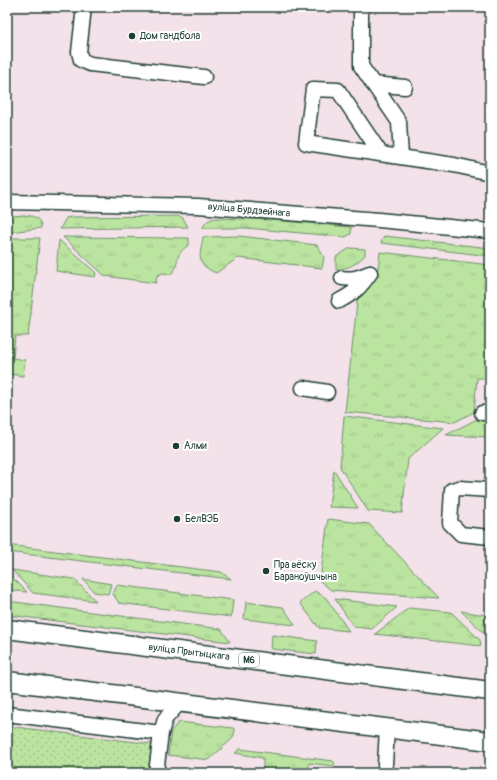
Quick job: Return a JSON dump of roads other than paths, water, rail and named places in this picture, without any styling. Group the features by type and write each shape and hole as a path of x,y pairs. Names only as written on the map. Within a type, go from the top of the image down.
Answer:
{"main road":[{"name":"вуліца Прытыцкага","path":"7,629 490,691"},
{"path":"7,681 490,741"}],"street":[{"path":"84,7 79,52 81,60 90,64 204,77"},
{"path":"361,7 361,66 399,122 401,157"},
{"path":"373,84 405,87"},
{"path":"381,154 338,90 313,89 306,143 454,165 490,173"},
{"name":"вуліца Бурдзейнага","path":"7,202 198,206 379,220 490,231"},
{"path":"339,301 352,294 361,286 370,273 359,278 342,278"},
{"path":"303,388 327,392"},
{"path":"490,490 459,488 452,490 450,523 461,534 490,537"},
{"path":"156,773 161,733 165,719 180,702"},
{"path":"7,714 161,733"},
{"path":"385,765 388,728"}],"place":[{"name":"Дом гандбола","path":"132,36"},
{"name":"Алми","path":"176,446"},
{"name":"БелВЭБ","path":"177,519"},
{"name":"Пра вёску Бараноўшчына","path":"266,571"}]}
